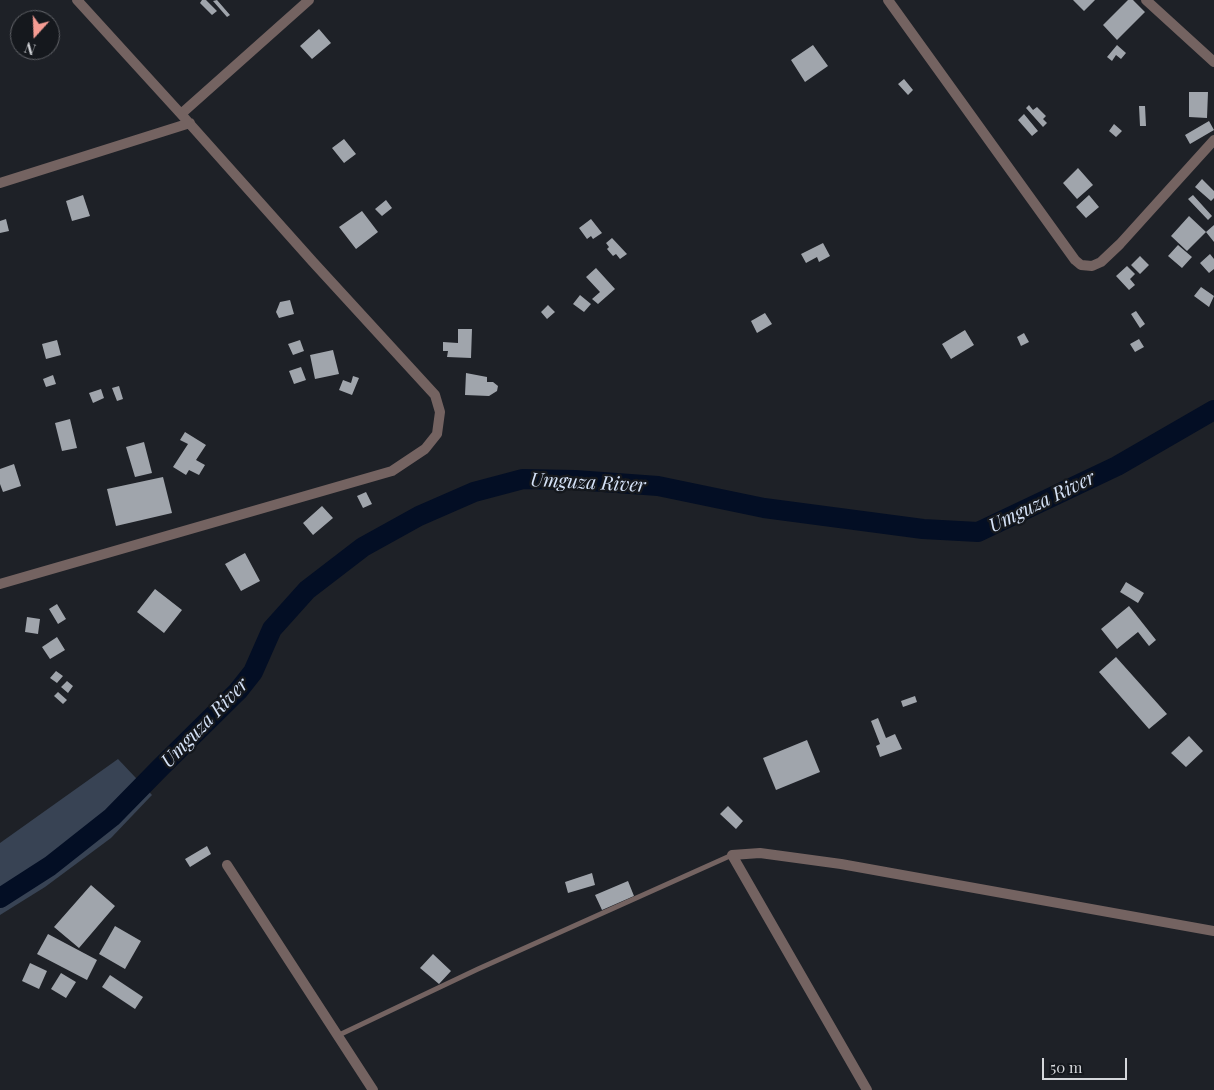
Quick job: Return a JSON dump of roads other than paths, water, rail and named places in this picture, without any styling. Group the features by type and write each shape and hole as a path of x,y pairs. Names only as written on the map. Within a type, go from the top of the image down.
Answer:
{"street":[{"path":"0,584 392,471 425,449 437,434 440,412 435,395 77,0"},
{"path":"181,114 309,0"},
{"path":"888,0 1075,260 1081,264 1092,266 1107,256 1214,140"},
{"path":"1146,0 1214,62"},
{"path":"0,183 190,124"},
{"path":"867,1090 732,855 760,853 841,864 1214,930"},
{"path":"227,865 373,1090"}],"lane":[{"path":"338,1035 478,969 732,855"}],"waterway":[{"name":"Umguza River","path":"0,898 50,866 112,817 238,691 253,672 272,629 307,590 363,547 419,516 474,492 523,479 575,480 658,486 764,508 923,529 978,532 1117,466 1214,410"}]}
